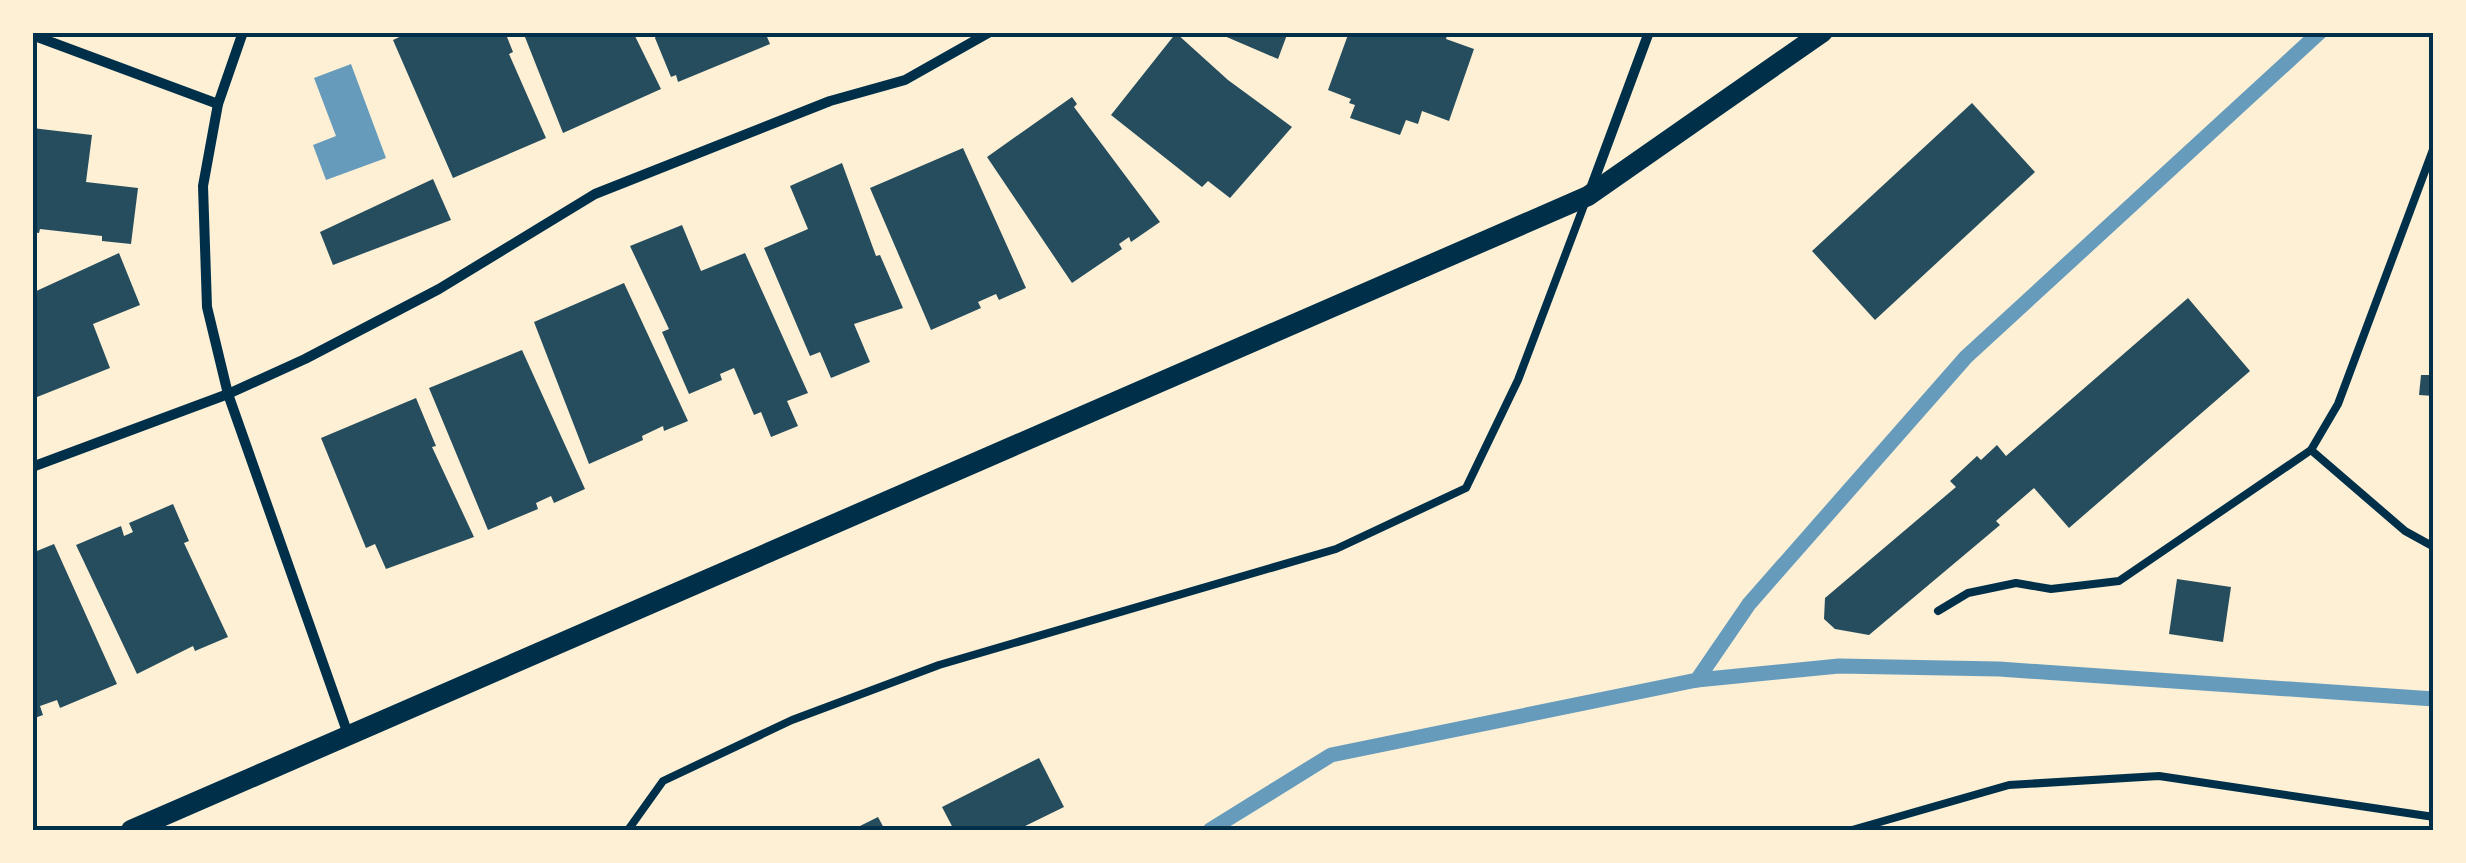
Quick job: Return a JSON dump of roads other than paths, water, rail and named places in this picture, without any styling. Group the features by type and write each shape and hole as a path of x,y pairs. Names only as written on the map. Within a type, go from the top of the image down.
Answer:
{"main road":[{"path":"132,830 1588,196 1824,32"}],"street":[{"path":"243,32 218,104 203,186 208,308 228,394 349,737"},
{"path":"32,468 228,394 439,289 595,194 830,101 905,80 990,32"},
{"path":"1588,196 1649,32"},
{"path":"32,35 218,104"}],"lane":[{"path":"1938,611 1968,593 2016,583 2051,589 2119,581 2310,450 2338,404 2434,147"},
{"path":"628,830 663,781 792,720 939,665 1336,549 1466,488 1518,380 1588,196"},
{"path":"2310,450 2405,530 2434,547"},
{"path":"1852,830 2009,785 2159,776 2434,817"}],"water":[{"path":"351,64 386,158 326,180 313,145 336,136 314,78"}],"waterway":[{"path":"1210,830 1331,755 1697,680 1749,604 1966,357 2320,32"},
{"path":"1697,680 1839,666 1999,669 2434,699"}]}
